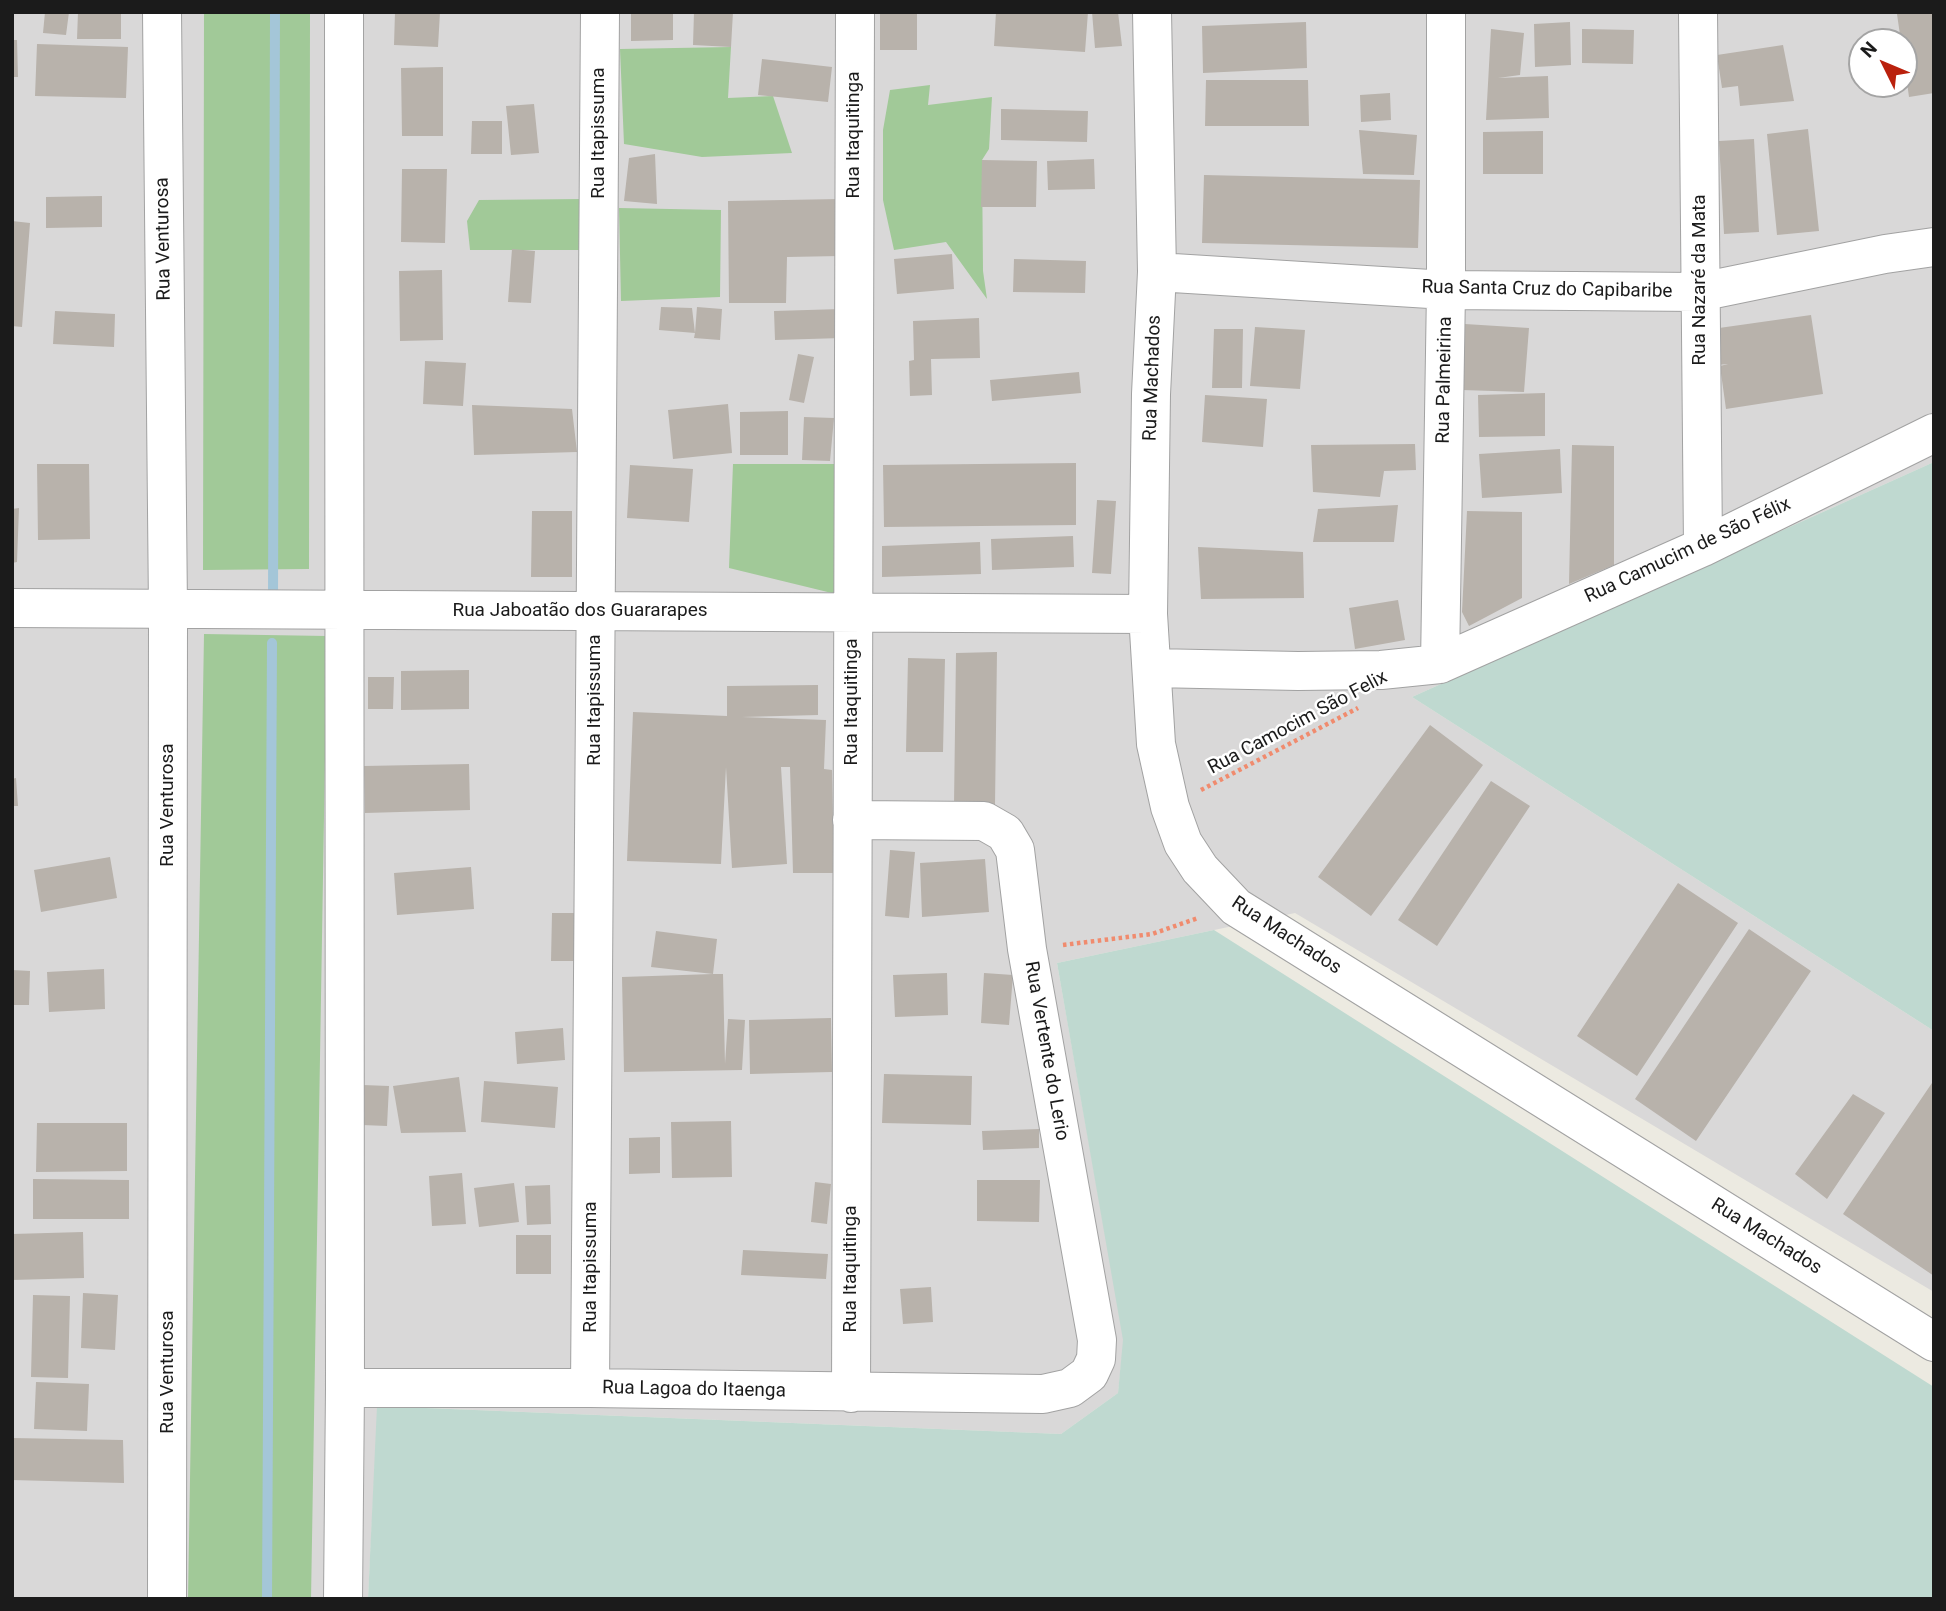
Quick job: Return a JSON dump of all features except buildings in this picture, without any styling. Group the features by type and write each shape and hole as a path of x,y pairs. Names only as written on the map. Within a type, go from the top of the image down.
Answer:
{"street":[{"name":"Rua Venturosa","path":"162,12 168,609 167,1599"},
{"path":"343,1599 344,12"},
{"name":"Rua Itapissuma","path":"590,1388 600,12"},
{"name":"Rua Itaquitinga","path":"851,1392 855,12"},
{"name":"Rua Machados","path":"1152,12 1157,272 1151,394 1148,614 1156,744 1170,807 1183,843 1200,869 1236,907 1934,1342"},
{"name":"Rua Palmeirina","path":"1440,664 1446,290 1446,12"},
{"name":"Rua Nazaré da Mata","path":"1698,12 1703,547"},
{"name":"Rua Santa Cruz do Capibaribe","path":"1157,272 1446,290 1700,292 1885,254 1934,247"},
{"name":"Rua Camucim de São Félix","path":"1152,668 1381,670 1440,664 1703,547 1934,432"},
{"name":"Rua Jaboatão dos Guararapes","path":"12,608 1148,614"},
{"name":"Rua Vertente do Lerio","path":"852,820 984,821 1005,833 1015,850 1027,948 1097,1340 1096,1359 1089,1374 1070,1388 1043,1394"},
{"name":"Rua Lagoa do Itaenga","path":"345,1388 590,1388 1043,1394"}],"path":[{"name":"Rua Camocim São Felix","path":"1170,807 1366,703"},
{"path":"1027,948 1152,934 1236,907"}],"shaded area":[{"path":"12,12 1934,12 1934,462 1412,697 1934,1031 1934,1292 1295,913 1057,963 1124,1340 1118,1393 1061,1434 378,1406 368,1599 12,1599"},
{"path":"1934,462 1934,1031 1412,697"},
{"path":"1214,930 1934,1387 1934,1599 368,1599 377,1406 1061,1434 1118,1393 1123,1340 1057,963"}],"green space":[{"path":"204,12 310,12 309,569 203,570"},
{"path":"731,47 728,98 773,96 792,153 702,157 624,144 620,49"},
{"path":"930,85 928,105 992,97 989,149 982,160 983,271 987,299 946,242 894,250 883,200 883,130 890,90"},
{"path":"583,199 583,250 470,250 467,221 479,200"},
{"path":"619,208 721,210 720,297 621,301"},
{"path":"733,464 847,464 840,595 729,568"},
{"path":"204,634 327,636 311,1599 188,1599"}],"waterway":[{"path":"273,597 275,12"},
{"path":"267,1599 272,643"}]}
